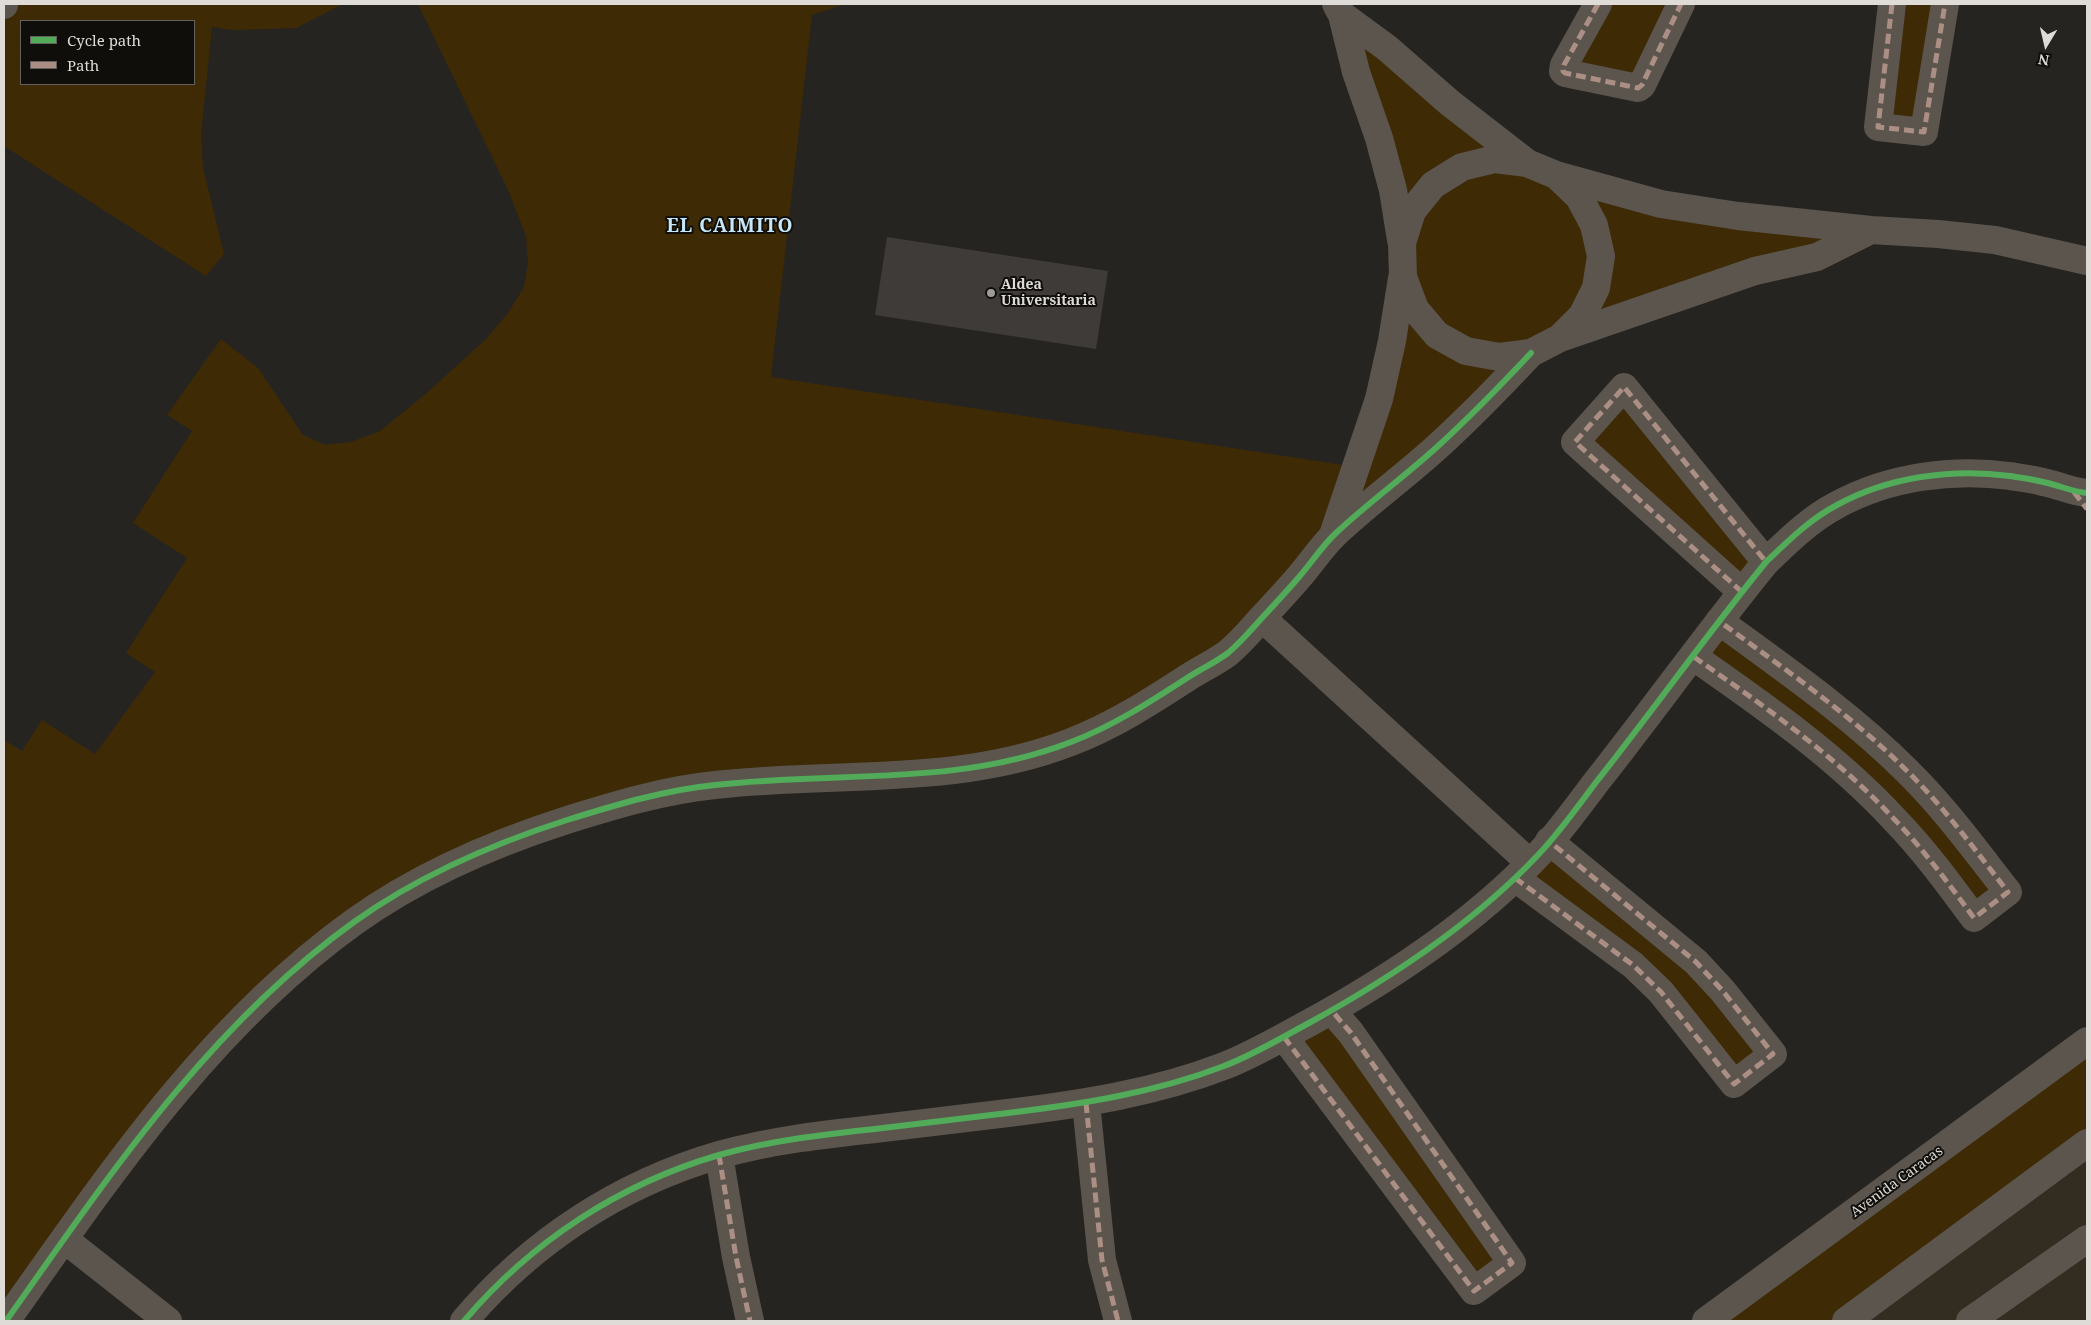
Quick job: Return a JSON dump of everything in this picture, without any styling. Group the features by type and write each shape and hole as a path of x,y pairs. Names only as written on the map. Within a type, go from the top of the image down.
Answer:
{"street":[{"path":"1598,4 1564,65 1563,71 1565,73 1638,88 1642,85 1681,4"},
{"path":"1892,4 1878,127 1924,132 1945,4"},
{"path":"1339,10 1387,48 1450,103 1527,163"},
{"path":"1332,536 1379,399 1392,341 1402,277 1402,244 1393,190 1379,138 1356,72 1339,10"},
{"path":"1402,244 1412,211 1434,184 1462,167 1495,159 1527,163 1556,175 1661,204 1738,216 1871,230 1995,240 2087,261"},
{"path":"1556,175 1579,197 1594,225 1600,256 1596,288 1593,295 1582,316 1560,338"},
{"path":"6,1321 140,1135 214,1048 256,1003 306,958 358,919 414,885 469,856 533,831 653,796 711,785 766,780 916,775 962,770 1016,759 1069,743 1116,722 1226,654 1262,618 1332,536 1435,449 1478,409 1531,353 1560,338 1755,271 1816,257 1871,230"},
{"path":"1402,277 1415,309 1437,334 1466,351 1499,357 1531,353"},
{"path":"1742,592 1575,442 1624,387 1766,562"},
{"path":"464,1321 509,1274 580,1217 628,1190 669,1172 719,1155 819,1135 1086,1103 1171,1085 1228,1065 1284,1037 1332,1011 1415,958 1500,894 1549,842 1766,562 1797,532 1835,505 1873,488 1914,478 1962,473 2008,476 2045,482 2083,498"},
{"path":"1262,618 1523,870 1640,972 1674,1007 1734,1084 1773,1054 1722,990 1696,962 1549,842"},
{"path":"1694,657 1804,736 1857,782 1895,820 1938,869 1974,918 2008,892 1958,828 1905,769 1814,692 1720,621"},
{"path":"1284,1037 1474,1291 1512,1263 1351,1033 1332,1011"},
{"name":"Avenida Caracas","path":"1706,1321 2087,1041"},
{"path":"1086,1103 1102,1260 1118,1321"},
{"path":"1846,1321 2087,1143"},
{"path":"719,1155 736,1257 750,1321"},
{"path":"64,1239 168,1321"},
{"path":"1970,1321 2087,1239"}],"shaded area":[{"path":"4,4 343,4 296,28 233,30 212,27 201,135 203,168 224,254 206,276 4,146"},
{"path":"418,4 845,4 812,15 771,377 1356,467 1403,277 1342,15 1556,175 1871,230 1560,338 1262,618 1069,743 766,780 469,857 256,1003 4,1321 4,740 22,751 42,720 95,754 155,672 126,653 187,558 133,523 192,431 167,415 221,339 258,368 303,435 325,445 351,442 380,431 428,392 487,338 508,313 524,287 528,263 526,236 509,192"},
{"path":"1597,4 1678,4 1640,84 1559,70"},
{"path":"1894,4 1940,4 1923,131 1879,126"},
{"path":"1624,387 1766,562 1742,592 1575,442"},
{"path":"1719,621 1814,692 2008,892 1974,918 1937,869 1694,657"},
{"path":"1540,853 1658,930 1773,1054 1734,1084 1686,1022 1516,877"},
{"path":"1328,1012 1512,1263 1474,1291 1287,1036"},
{"path":"2087,1041 2087,1143 1846,1321 1706,1321"},
{"path":"2087,1143 2087,1321 1846,1321"}],"building":[{"name":"Aldea Universitaria","path":"887,237 1108,271 1096,349 875,315"}],"marked path":[{"path":"1598,4 1564,65 1563,71 1565,73 1638,88 1642,85 1681,4"},
{"path":"1892,4 1878,127 1924,132 1945,4"},
{"path":"1742,592 1575,442 1624,387 1766,562"},
{"path":"2074,492 2087,509"},
{"path":"1694,657 1773,713 1849,774 1916,843 1974,918 2008,892 1959,829 1885,749 1816,692 1719,621"},
{"path":"1515,878 1633,965 1661,992 1734,1084 1773,1054 1722,990 1696,962 1549,841"},
{"path":"1284,1037 1474,1291 1512,1263 1351,1033 1332,1011"},
{"path":"1086,1103 1102,1260 1118,1321"},
{"path":"719,1155 736,1257 750,1321"}],"cycle path":[{"path":"6,1321 122,1159 207,1056 252,1008 301,963 378,905 456,863 511,840 567,820 640,799 678,790 715,785 939,772 984,766 1028,756 1071,742 1102,729 1145,705 1228,653 1290,588 1331,538 1449,436 1531,353"},
{"path":"464,1321 490,1292 518,1266 579,1219 612,1199 682,1167 719,1155 780,1141 1036,1110 1118,1096 1198,1075 1235,1062 1256,1052 1340,1006 1430,948 1459,927 1513,880 1561,829 1766,562 1818,517 1857,495 1877,488 1899,481 1943,474 1966,473 2010,476 2087,493"}],"place":[{"name":"Aldea Universitaria","path":"991,293"}],"district":[{"name":"EL CAIMITO","path":"730,227"}]}
